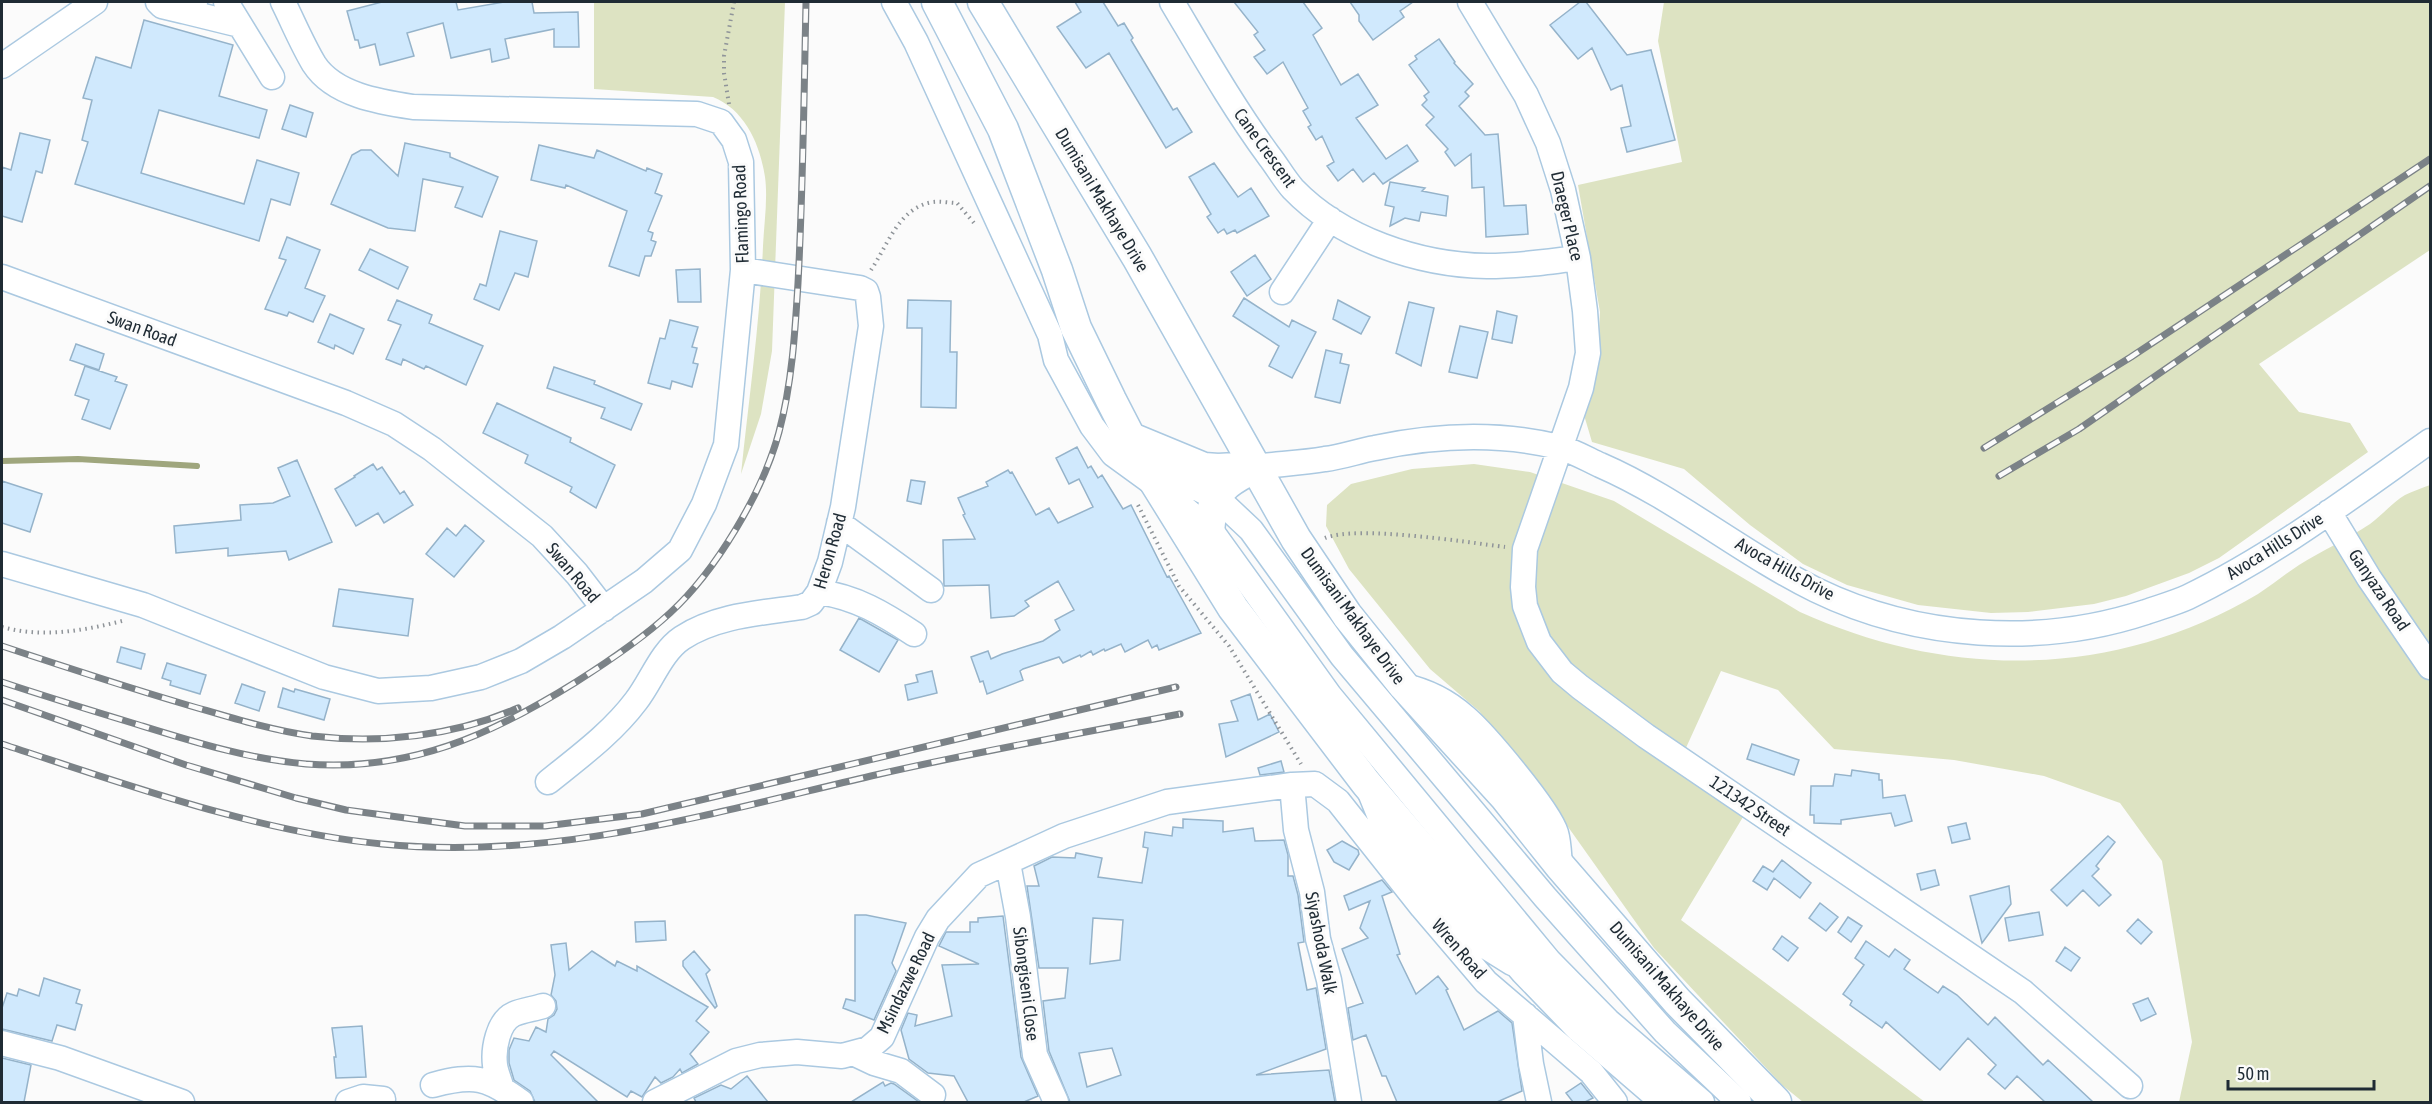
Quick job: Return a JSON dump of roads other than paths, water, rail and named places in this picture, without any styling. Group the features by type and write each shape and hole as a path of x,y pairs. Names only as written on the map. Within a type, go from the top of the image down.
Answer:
{"main road":[{"path":"937,2 1003,129 1057,270 1076,328 1134,447 1252,634 1366,783 1525,970 1581,1028 1667,1102"},
{"name":"Dumisani Makhaye Drive","path":"983,2 1137,257 1255,467 1320,576 1347,615 1404,686 1505,797 1560,866 1677,1001 1776,1102"},
{"path":"1134,447 1204,468 1218,470 1255,467"},
{"path":"1215,578 1210,558 1210,530 1218,499 1223,489 1255,467"}],"street":[{"path":"2,66 95,2"},
{"path":"158,2 162,6 189,6 240,25"},
{"path":"226,2 272,77"},
{"name":"Flamingo Road","path":"284,2 315,65 351,93 381,102 413,107 698,114 721,122 734,140 741,162 743,270 726,445 704,504 680,550 644,581 604,609"},
{"path":"894,2 916,42 1050,335 1056,360 1092,426 1113,454 1157,486 1210,530 1330,696 1550,961 1608,1021 1702,1102"},
{"name":"Cane Crescent","path":"1172,2 1244,122 1293,189 1330,219 1354,233 1403,253 1450,262 1486,266 1530,265 1578,258"},
{"name":"Draeger Place","path":"1470,2 1526,94 1548,144 1563,190 1578,258 1586,311 1588,353 1581,388 1562,448"},
{"path":"248,75 255,49"},
{"path":"1282,292 1330,219"},
{"name":"Heron Road","path":"548,782 608,734 636,702 667,654 681,639 729,618 802,607 810,603 819,592 830,562 854,445 871,326 868,297 860,288 743,270"},
{"name":"Swan Road","path":"2,277 346,403 394,424 432,449 542,536 577,574 604,609 521,661 481,677 431,688 378,690 324,677 143,605 2,564"},
{"path":"1050,335 1066,352 1114,433 1162,471 1218,499 1251,530 1342,656 1587,945 1665,1032 1739,1102"},
{"name":"Avoca Hills Drive","path":"1255,467 1326,459 1425,439 1474,436 1505,438 1562,448 1614,471 1662,497 1816,590 1869,611 1925,626 1991,633 2046,633 2114,622 2185,599 2251,563 2430,441"},
{"name":"121342 Street","path":"1562,448 1525,549 1522,587 1525,606 1539,642 1562,672 1646,736 2023,992 2130,1086"},
{"name":"Ganyaza Road","path":"2329,512 2369,578 2430,667"},
{"path":"839,523 931,590"},
{"path":"819,592 857,601 880,612 914,634"},
{"name":"Msindazwe Road","path":"855,1054 868,1049 882,1037 927,937 938,919 979,875 1064,836 1167,802 1303,784"},
{"name":"Wren Road","path":"1303,784 1338,801 1486,982 1591,1072 1615,1102"},
{"name":"Siyashoda Walk","path":"1303,784 1296,830 1312,892 1318,939 1329,980 1348,1102"},
{"name":"Sibongiseni Close","path":"1008,863 1018,917 1035,1055 1056,1102"},
{"path":"502,1089 495,1066 495,1050 499,1032 505,1021 514,1014 543,1006"},
{"path":"1525,1015 1531,1064 1539,1102"},
{"path":"2,1043 60,1058 182,1102"},
{"path":"655,1102 736,1061 760,1055 797,1052 842,1056 855,1054 874,1063 901,1071 933,1095"},
{"path":"433,1084 472,1077 502,1089 521,1102"},
{"path":"348,1102 363,1097 383,1099"}],"waterway":[{"path":"2,461 78,459 197,466"}],"railway":[{"path":"2,682 180,738 242,754 306,764 344,765 380,762 414,756 448,746 512,718 588,674 659,623 687,596 736,529 762,480 779,432 787,395 796,320 806,2"},
{"path":"1984,448 2131,357 2430,159"},
{"path":"1999,476 2079,429 2430,186"},
{"path":"2,646 216,713 312,736 364,739 417,736 469,725 518,708"},
{"path":"2,700 186,765 296,798 346,810 465,826 545,826 642,814 1176,687"},
{"path":"2,744 142,790 287,829 382,844 445,848 507,846 629,831 948,759 1180,714"}]}
